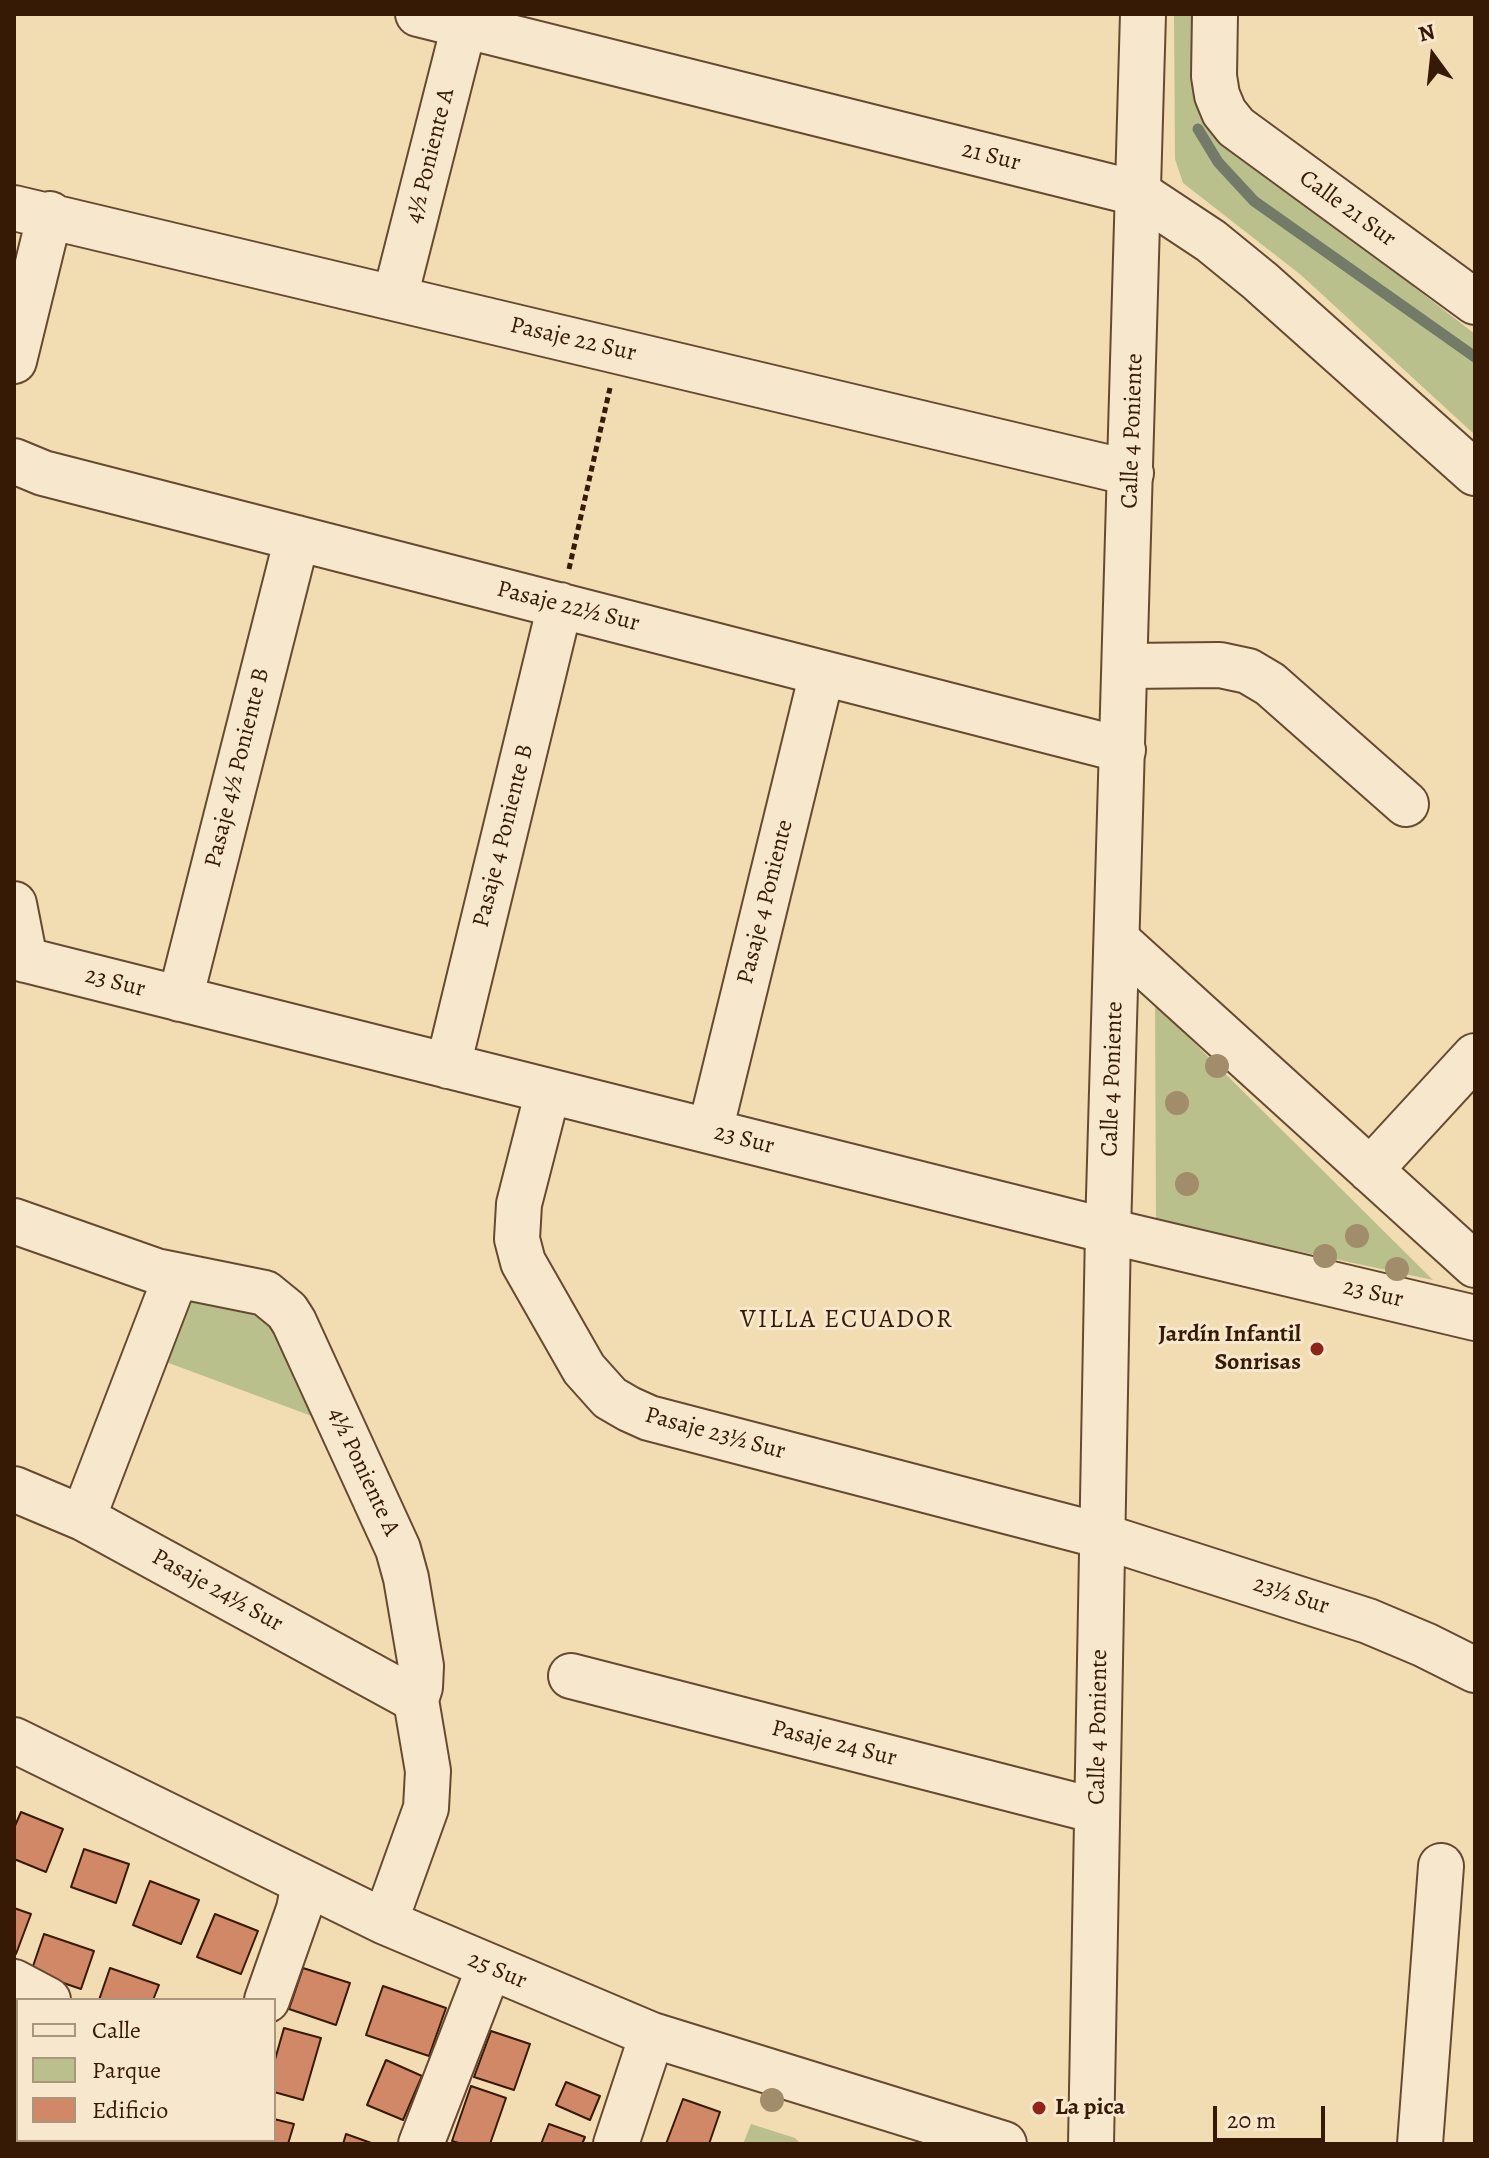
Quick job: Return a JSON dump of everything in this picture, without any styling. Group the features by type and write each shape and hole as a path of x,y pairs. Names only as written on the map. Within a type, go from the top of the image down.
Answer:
{"street":[{"name":"21 Sur","path":"418,14 466,20 1140,194 1211,241 1260,281 1475,473"},
{"name":"Calle 4 Poniente","path":"1091,2144 1108,1231 1143,14"},
{"name":"Calle 21 Sur","path":"1215,14 1214,76 1224,112 1236,127 1475,302"},
{"name":"4½ Poniente A","path":"395,297 466,20"},
{"name":"Pasaje 22 Sur","path":"32,211 1131,473"},
{"path":"14,361 32,211"},
{"name":"Pasaje 22½ Sur","path":"14,461 43,473 1123,750"},
{"name":"Pasaje 4½ Poniente B","path":"180,999 297,538"},
{"name":"Pasaje 4 Poniente B","path":"448,1066 560,605"},
{"path":"1126,666 1220,665 1248,671 1270,684 1406,804"},
{"name":"Pasaje 4 Poniente","path":"710,1131 822,673"},
{"path":"14,904 19,959"},
{"path":"1117,940 1475,1265"},
{"name":"23 Sur","path":"19,959 1108,1231 1475,1318"},
{"path":"1370,1170 1475,1056"},
{"name":"Pasaje 23½ Sur","path":"548,1091 519,1204 517,1239 523,1262 584,1369 610,1398 649,1418 1102,1536"},
{"name":"4½ Poniente A","path":"14,1221 130,1263 176,1276 265,1293 287,1311 294,1322 398,1549 421,1666 416,1700 428,1771 426,1808 385,1922"},
{"path":"83,1518 176,1276"},
{"name":"Pasaje 24½ Sur","path":"14,1489 83,1518 416,1700"},
{"name":"23½ Sur","path":"1102,1536 1368,1621 1475,1670"},
{"name":"Pasaje 24 Sur","path":"571,1676 1097,1811"},
{"name":"25 Sur","path":"14,1740 385,1922 652,2035 1004,2144"},
{"path":"1420,2144 1441,1866"},
{"path":"268,1998 299,1909 304,1883"},
{"path":"421,2144 489,1968"},
{"path":"14,1982 44,1998"},
{"path":"616,2144 652,2035"}],"path":[{"path":"560,605 618,350"}],"green space":[{"path":"1174,14 1199,14 1199,91 1217,140 1475,334 1475,435 1301,275 1183,183 1175,159"},
{"path":"1155,1004 1433,1280 1156,1221"},
{"path":"189,1293 266,1316 317,1418 166,1362"},
{"path":"751,2124 795,2138 801,2144 743,2144"}],"building":[{"path":"21,1812 63,1829 46,1872 14,1859 14,1828"},
{"path":"84,1849 129,1864 116,1903 71,1887"},
{"path":"150,1881 199,1900 181,1944 133,1925"},
{"path":"14,1908 31,1914 16,1954 14,1953"},
{"path":"215,1914 258,1931 241,1974 197,1957"},
{"path":"44,1934 94,1951 81,1989 31,1972"},
{"path":"110,1968 159,1985 154,1998 100,1998"},
{"path":"303,1968 350,1983 336,2025 289,2009"},
{"path":"383,1986 446,2008 429,2056 366,2035"},
{"path":"284,2028 321,2038 303,2100 276,2093 276,2056"},
{"path":"491,2031 530,2044 514,2090 474,2077"},
{"path":"14,2032 16,2076 14,2075"},
{"path":"386,2060 422,2076 403,2120 367,2105"},
{"path":"566,2082 600,2096 590,2120 556,2105"},
{"path":"471,2086 506,2098 490,2144 452,2141"},
{"path":"683,2099 720,2112 709,2144 666,2144"},
{"path":"276,2120 294,2124 288,2144 249,2144 276,2142"},
{"path":"549,2124 585,2137 582,2144 541,2144"},
{"path":"346,2134 374,2144 343,2144"},
{"path":"144,2142 188,2142 187,2144"}],"waterway":[{"path":"1198,129 1218,162 1254,201 1475,357"}],"place":[{"name":"Jardín Infantil Sonrisas","path":"1317,1349"},
{"name":"La pica","path":"1039,2108"}],"district":[{"name":"VILLA ECUADOR","path":"847,1321"}]}
